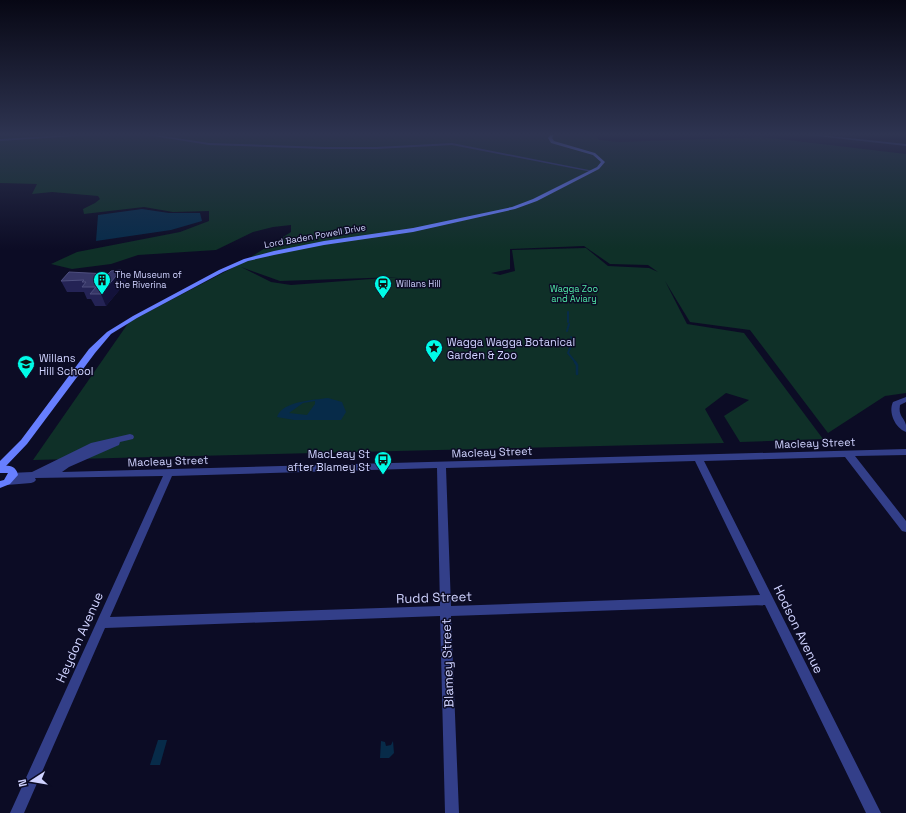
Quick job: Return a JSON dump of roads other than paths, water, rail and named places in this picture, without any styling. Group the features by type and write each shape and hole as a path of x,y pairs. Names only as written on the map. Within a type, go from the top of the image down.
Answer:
{"street":[{"name":"Lord Baden Powell Drive","path":"0,469 24,442 92,351 109,333 135,317 234,265 260,256 302,247 408,231 513,208 535,200 588,173"},
{"path":"906,399 896,404 894,409 899,421 906,429"},
{"path":"32,475 94,445 130,437 66,465 49,475"},
{"name":"Lord Baden Powell Drive","path":"7,478 24,442"},
{"name":"Macleay Street","path":"7,478 906,452"},
{"path":"848,454 906,528"},
{"name":"Hodson Avenue","path":"698,458 874,813"},
{"name":"Blamey Street","path":"441,465 452,813"},
{"path":"0,469 7,478"},
{"name":"Heydon Avenue","path":"17,813 169,473"},
{"name":"Macleay Street","path":"7,478 32,475 78,476"},
{"name":"Rudd Street","path":"101,623 769,600"}],"water":[{"path":"142,209 169,213 200,213 202,221 171,230 96,241 98,215"},
{"path":"328,398 342,402 346,412 341,420 294,420 277,417 280,412 292,404","holes":["315,401 315,404 307,415 289,413 303,403"]},
{"path":"158,740 167,740 160,765 150,765"},
{"path":"381,741 385,742 386,746 391,745 393,741 394,753 389,758 380,758"}],"waterway":[{"path":"568,312 568,322"},
{"path":"567,331 569,324"},
{"path":"571,337 573,340 568,353 576,363"},
{"path":"575,362 577,365 577,374"}],"place":[{"name":"The Museum of the Riverina","path":"102,295"},
{"name":"Willans Hill","path":"383,299"},
{"name":"Wagga Wagga Botanical Garden & Zoo","path":"434,363"},
{"name":"Willans Hill School","path":"26,379"},
{"name":"MacLeay St after Blamey St","path":"383,475"}],"park label":[{"name":"Wagga Zoo and Aviary","path":"574,294"}]}
